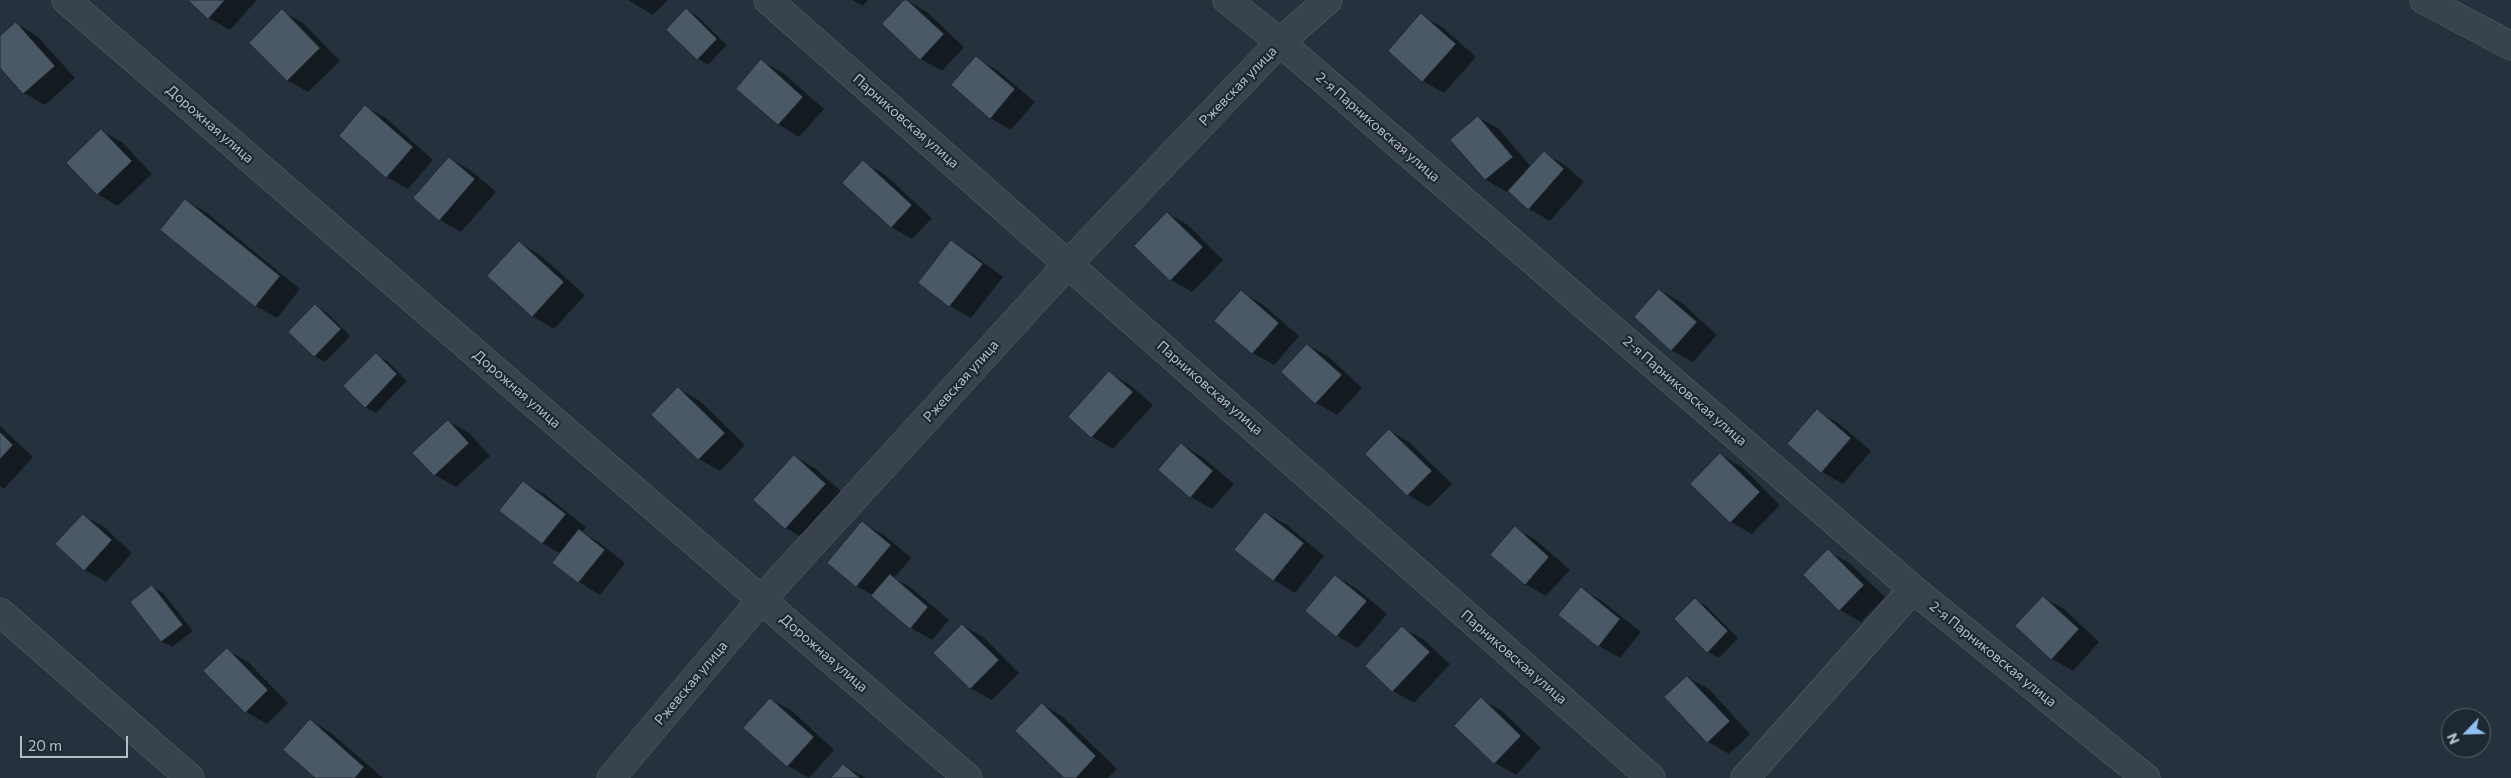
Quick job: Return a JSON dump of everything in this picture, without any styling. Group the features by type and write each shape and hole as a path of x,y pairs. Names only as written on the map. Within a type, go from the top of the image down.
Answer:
{"street":[{"name":"Дорожная улица","path":"66,0 968,778"},
{"name":"Парниковская улица","path":"768,0 1651,778"},
{"name":"2-я Парниковская улица","path":"1227,0 1280,42 1913,589 2146,778"},
{"name":"Ржевская улица","path":"611,778 762,599 1069,264 1280,42 1328,0"},
{"path":"2424,0 2511,46"},
{"path":"1745,778 1913,589"},
{"path":"0,612 190,778"}],"building":[{"path":"188,0 225,0 208,19"},
{"path":"904,0 907,0 944,34 920,60 882,24"},
{"path":"686,8 717,39 697,60 666,30"},
{"path":"282,9 320,48 287,81 249,43"},
{"path":"1421,13 1456,44 1422,82 1388,51"},
{"path":"16,22 55,66 23,94 0,68 0,36"},
{"path":"976,56 1015,89 990,119 951,85"},
{"path":"761,59 803,97 778,125 736,89"},
{"path":"365,105 413,147 386,178 339,136"},
{"path":"1478,116 1513,157 1485,180 1450,140"},
{"path":"101,129 132,161 97,195 66,163"},
{"path":"1544,151 1564,169 1528,210 1508,191"},
{"path":"449,157 475,179 439,221 413,198"},
{"path":"863,160 912,205 891,228 842,183"},
{"path":"185,199 280,276 255,307 160,230"},
{"path":"1167,212 1203,247 1170,281 1134,246"},
{"path":"951,240 983,264 949,307 918,283"},
{"path":"519,241 564,282 532,317 487,276"},
{"path":"1659,289 1697,322 1671,351 1634,317"},
{"path":"1241,290 1279,323 1252,354 1214,321"},
{"path":"315,304 341,329 314,357 288,332"},
{"path":"1307,344 1342,375 1315,404 1281,372"},
{"path":"376,353 397,374 365,408 343,386"},
{"path":"1109,371 1133,392 1091,438 1068,417"},
{"path":"678,387 725,433 698,460 651,415"},
{"path":"1817,409 1851,438 1821,473 1787,444"},
{"path":"448,420 469,443 434,476 412,453"},
{"path":"1389,429 1432,471 1407,496 1365,454"},
{"path":"0,432 13,445 0,459"},
{"path":"1181,443 1213,471 1190,498 1158,470"},
{"path":"1720,453 1760,492 1730,523 1690,484"},
{"path":"794,455 826,484 785,529 753,500"},
{"path":"523,481 566,514 542,544 499,511"},
{"path":"1265,512 1304,543 1273,581 1234,550"},
{"path":"83,514 112,540 84,571 55,544"},
{"path":"862,521 891,545 856,587 827,563"},
{"path":"1515,526 1549,557 1525,585 1490,555"},
{"path":"579,529 605,550 578,583 552,563"},
{"path":"1828,549 1864,585 1839,611 1803,575"},
{"path":"890,574 928,607 910,629 871,596"},
{"path":"1335,575 1367,601 1336,637 1305,611"},
{"path":"152,585 183,625 161,642 130,602"},
{"path":"1581,587 1620,619 1598,647 1558,615"},
{"path":"2043,596 2079,629 2051,660 2015,626"},
{"path":"1695,598 1728,631 1707,653 1674,619"},
{"path":"962,624 999,660 970,689 933,653"},
{"path":"1402,626 1430,652 1392,692 1365,666"},
{"path":"227,648 268,690 245,713 203,671"},
{"path":"1687,676 1730,721 1707,743 1664,697"},
{"path":"1481,697 1521,736 1494,764 1454,726"},
{"path":"770,698 814,737 787,767 743,728"},
{"path":"1042,703 1096,756 1076,778 1064,778 1015,731"},
{"path":"310,719 364,767 355,778 315,778 283,750"},
{"path":"843,764 860,778 831,778"}]}
